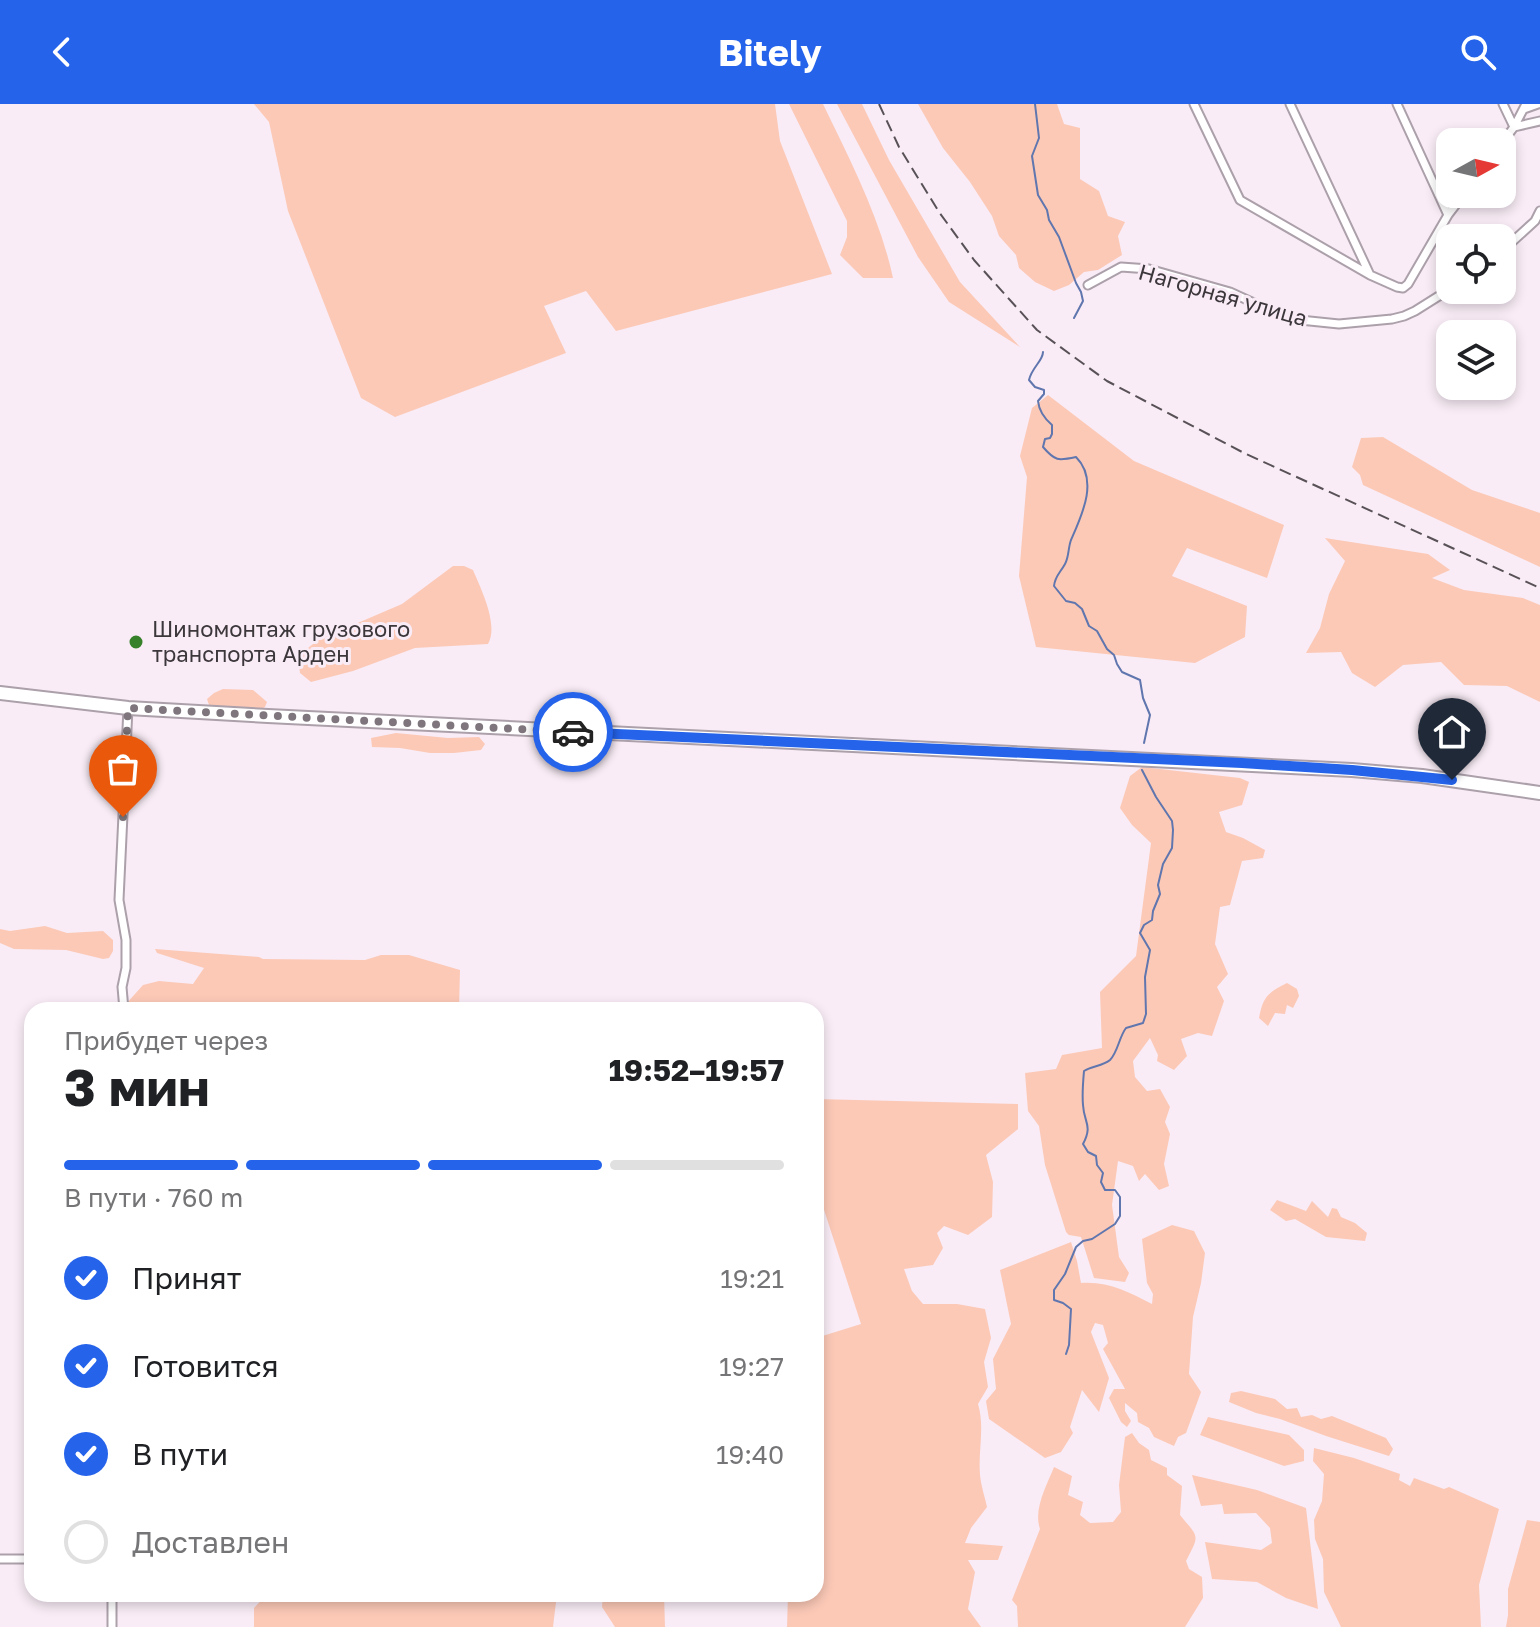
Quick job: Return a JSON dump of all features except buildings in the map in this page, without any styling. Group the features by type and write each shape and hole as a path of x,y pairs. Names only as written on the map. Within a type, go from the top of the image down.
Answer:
{"highway":[{"path":"0,693 128,708 1320,768 1422,776 1540,793"}],"street":[{"path":"1194,104 1240,200 1370,275 1397,287 1403,288 1408,284 1453,208"},
{"path":"1290,104 1370,275"},
{"path":"1397,104 1448,215"},
{"path":"1503,104 1514,127"},
{"path":"1514,127 1525,106 1538,104"},
{"path":"1514,127 1540,121"},
{"path":"1516,238 1535,221 1540,211"},
{"name":"Нагорная улица","path":"1088,285 1121,267 1149,269 1230,292 1278,314 1339,324 1404,316 1436,298"},
{"path":"123,1002 126,940 119,900 128,708"},
{"path":"0,1559 24,1559"},
{"path":"112,1602 112,1627"}],"shaded area":[{"path":"254,104 775,104 780,141 832,274 616,331 586,291 544,306 566,353 395,417 361,398 288,211 269,122"},
{"path":"789,104 823,104 872,211 893,278 863,278 840,255 847,237 847,221"},
{"path":"837,104 862,104 889,160 960,282 1020,347 949,302 918,257"},
{"path":"918,104 1057,104 1064,124 1080,128 1080,179 1099,191 1108,216 1125,222 1118,236 1122,255 1098,270 1084,272 1069,285 1054,291 1035,282 1019,268 1016,255 999,236 992,216 943,148"},
{"path":"1048,395 1134,461 1284,525 1267,578 1187,548 1172,576 1247,606 1245,637 1195,663 1036,647 1019,576 1027,477 1020,456 1032,408"},
{"path":"1383,437 1472,490 1540,513 1540,567 1363,485 1360,475 1352,467 1361,438"},
{"path":"1325,538 1428,554 1450,570 1432,578 1464,590 1523,598 1540,605 1540,702 1507,686 1464,685 1441,662 1403,665 1375,687 1352,673 1341,652 1306,653 1320,628 1329,594 1345,561"},
{"path":"453,566 473,570 490,617 491,636 488,644 415,648 353,671 311,682 300,673 298,656 318,640 402,604"},
{"path":"223,689 253,690 267,702 265,707 254,713 216,710 207,699"},
{"path":"396,733 448,738 479,737 485,744 481,750 454,753 372,747 371,738"},
{"path":"1142,767 1240,778 1249,782 1242,805 1219,812 1226,832 1265,850 1263,858 1242,861 1230,905 1220,907 1215,944 1228,974 1217,987 1224,1001 1212,1036 1198,1033 1181,1039 1187,1056 1174,1070 1157,1061 1158,1055 1150,1038 1133,1061 1135,1077 1147,1091 1160,1089 1170,1107 1165,1122 1170,1134 1164,1164 1169,1186 1159,1190 1145,1174 1139,1181 1133,1166 1118,1161 1112,1205 1119,1257 1129,1273 1125,1282 1094,1278 1081,1237 1066,1232 1045,1165 1039,1126 1028,1111 1025,1073 1056,1069 1062,1055 1102,1048 1100,992 1136,956 1151,843 1120,808 1130,776"},
{"path":"45,926 67,933 103,931 113,940 113,951 109,958 103,959 66,950 14,949 0,943 0,929 10,931"},
{"path":"155,949 263,959 365,960 381,955 409,955 460,970 459,1002 128,1002 143,985 159,981 193,984 204,968 157,953"},
{"path":"1287,983 1297,989 1299,996 1293,1008 1287,1005 1285,1014 1275,1013 1268,1026 1259,1018 1264,1000"},
{"path":"824,1099 1018,1104 1018,1129 986,1155 993,1182 992,1217 968,1235 944,1226 937,1233 943,1248 933,1265 904,1269 912,1291 923,1304 957,1304 985,1309 991,1338 984,1362 988,1387 978,1404 981,1421 980,1475 987,1507 971,1528 965,1543 1003,1546 998,1560 968,1560 975,1572 968,1609 981,1627 787,1627 788,1602 824,1602 824,1336 861,1324 824,1210"},
{"path":"1277,1200 1306,1211 1312,1201 1328,1217 1332,1208 1337,1209 1341,1217 1367,1233 1365,1241 1326,1237 1295,1219 1286,1221 1270,1210"},
{"path":"1172,1225 1194,1231 1205,1253 1193,1317 1189,1374 1201,1392 1186,1433 1178,1437 1174,1446 1154,1437 1149,1428 1138,1422 1137,1413 1125,1403 1125,1411 1131,1421 1127,1427 1121,1422 1109,1398 1114,1389 1125,1389 1103,1349 1108,1343 1103,1325 1095,1323 1091,1332 1109,1378 1099,1412 1082,1390 1070,1427 1073,1433 1061,1452 1045,1458 989,1419 986,1401 996,1389 993,1359 1011,1324 1000,1270 1071,1242 1081,1283 1109,1286 1152,1304 1153,1294 1147,1283 1142,1239"},
{"path":"1241,1391 1275,1399 1287,1409 1297,1408 1301,1417 1312,1415 1321,1419 1332,1416 1386,1438 1393,1449 1389,1456 1229,1402 1231,1393"},
{"path":"1208,1417 1289,1435 1304,1450 1304,1461 1284,1466 1200,1435"},
{"path":"1132,1433 1149,1450 1151,1460 1167,1468 1167,1475 1182,1486 1180,1515 1195,1536 1194,1546 1186,1561 1189,1569 1202,1577 1203,1598 1185,1627 1018,1627 1017,1606 1012,1600 1040,1529 1038,1513 1054,1467 1072,1476 1068,1495 1083,1502 1080,1515 1090,1523 1113,1522 1121,1512 1119,1485 1125,1437"},
{"path":"1314,1448 1400,1474 1399,1480 1410,1486 1414,1478 1444,1489 1449,1487 1499,1509 1479,1585 1481,1627 1341,1627 1324,1592 1323,1559 1315,1539 1314,1520 1322,1501 1324,1474 1313,1461"},
{"path":"1192,1475 1257,1490 1306,1508 1318,1609 1286,1598 1257,1582 1212,1579 1205,1542 1261,1550 1272,1543 1270,1528 1256,1513 1224,1514 1222,1504 1201,1506"},
{"path":"1527,1520 1540,1522 1540,1627 1506,1627 1508,1589"},
{"path":"260,1602 556,1602 553,1627 254,1627 254,1608"},
{"path":"602,1602 664,1602 665,1627 615,1627 602,1607"}],"waterway":[{"path":"1035,104 1039,138 1032,156 1038,195 1081,292 1083,301 1074,318"},
{"path":"1043,352 1029,380 1035,387 1044,390 1038,401 1052,425 1052,434 1045,439 1043,447 1057,459 1076,457 1083,466 1087,487 1066,561 1054,586 1066,601 1082,609 1089,626 1097,631 1122,672 1140,680 1150,715 1144,743"},
{"path":"1066,1354 1071,1309 1054,1300 1054,1290 1065,1274 1076,1247 1115,1224 1120,1216 1120,1197 1115,1190 1105,1190 1101,1182 1103,1173 1097,1165 1096,1156 1088,1152 1083,1144 1088,1128 1083,1101 1084,1071 1110,1060 1126,1028 1143,1023 1150,950 1140,933 1144,925 1152,920 1160,894 1158,885 1163,864 1172,848 1172,821 1142,770"}],"railway":[{"path":"879,104 899,147 939,212 974,260 1037,330 1107,381 1244,453 1540,588"}],"way so far":[{"path":"123,817 128,708 573,732"}],"place":[{"name":"Шиномонтаж грузового транспорта Арден","path":"136,642"}],"route":[{"path":"573,732 1242,763 1452,780"}]}
